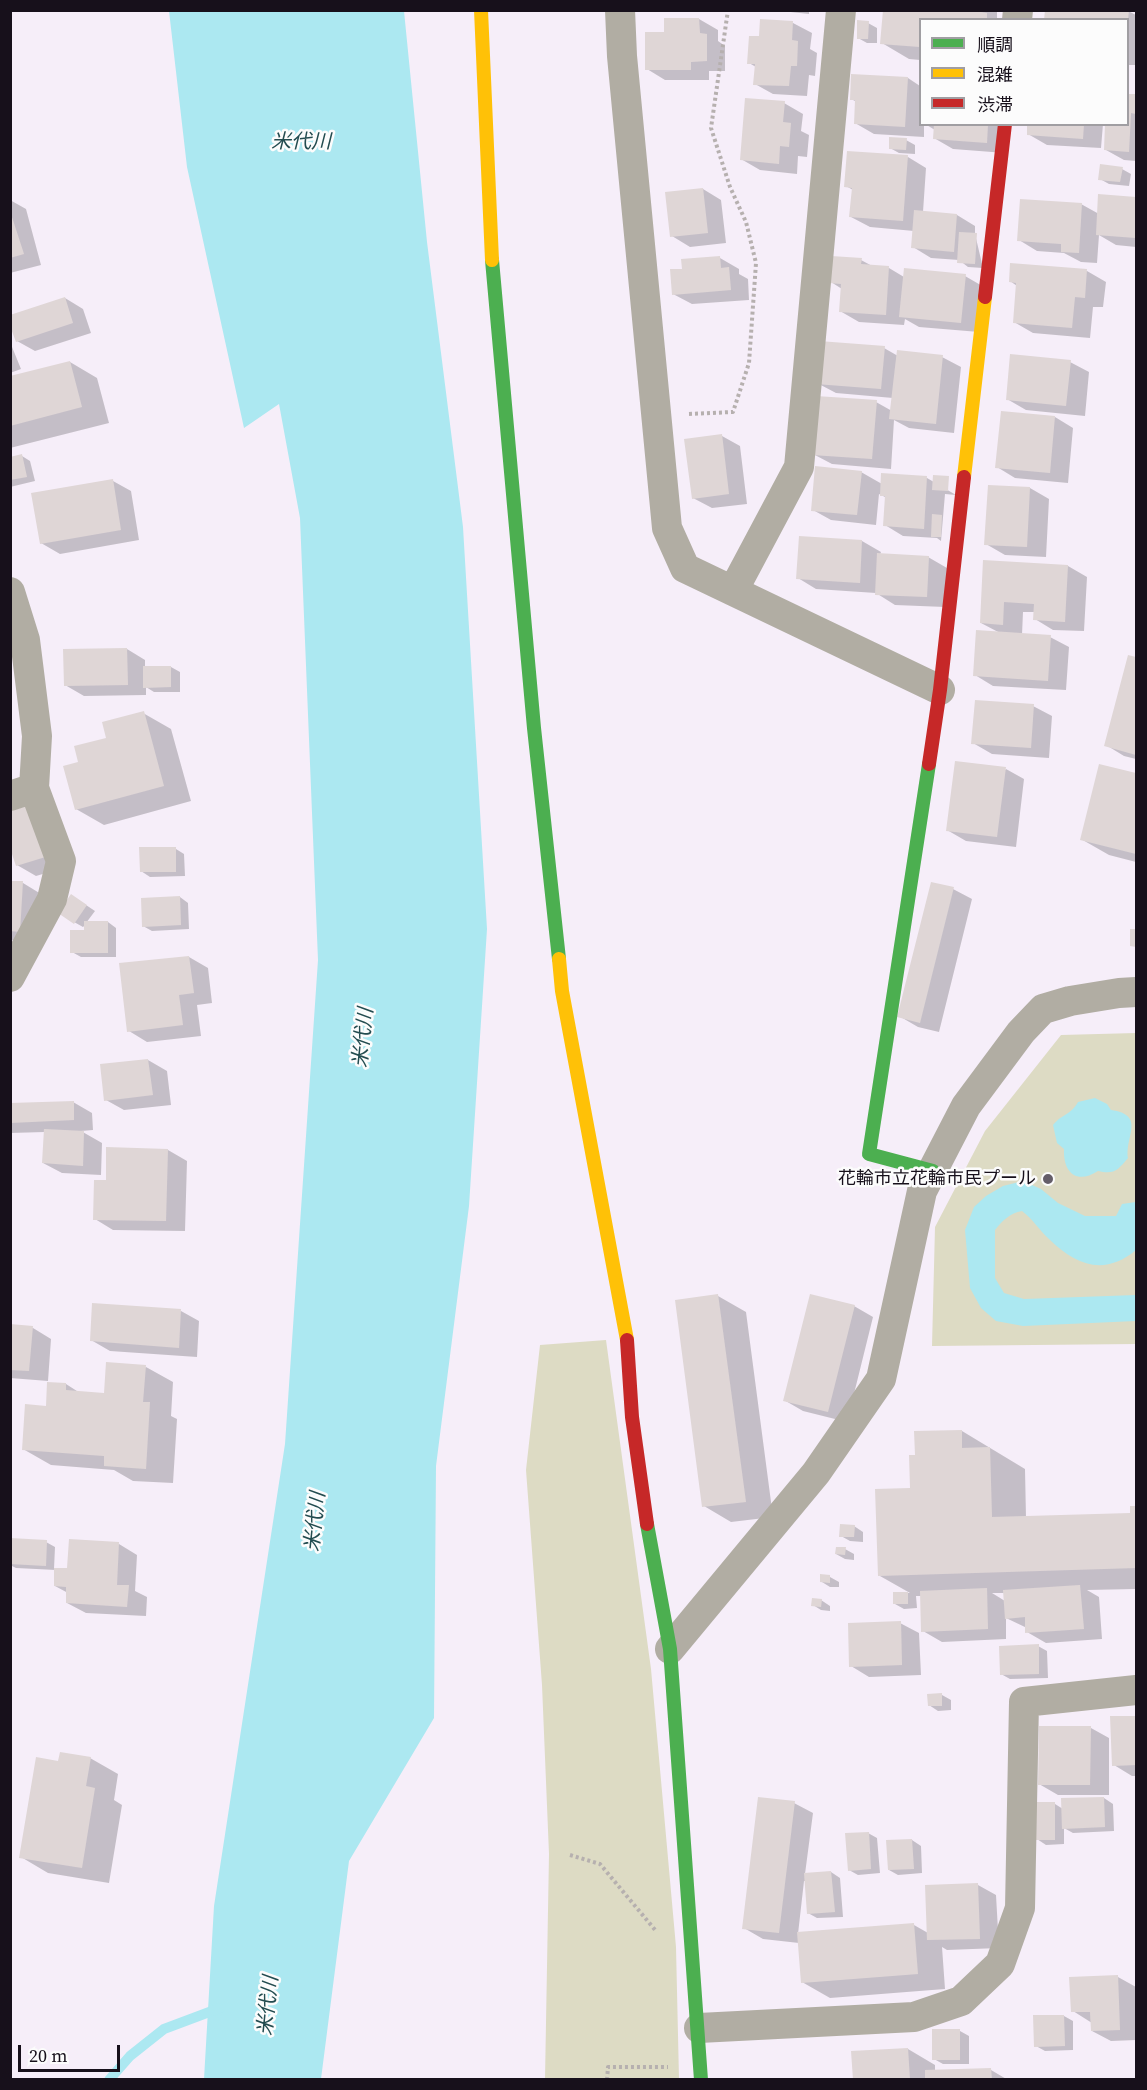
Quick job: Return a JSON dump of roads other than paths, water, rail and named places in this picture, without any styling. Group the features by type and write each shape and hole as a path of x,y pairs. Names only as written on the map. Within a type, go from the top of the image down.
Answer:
{"street":[{"path":"480,10 492,257 534,728 562,991 627,1337 640,1491 670,1649 701,2073"},
{"path":"620,10 622,56 667,528 684,568 940,690"},
{"path":"733,591 799,468 840,10"},
{"path":"933,1171 869,1154 940,690 1005,126"},
{"path":"10,592 25,640 36,725 22,792 61,861 52,899 10,977"},
{"path":"670,1649 816,1473 881,1379 922,1191 966,1106 1021,1032 1043,1009 1070,1001 1137,992"},
{"path":"699,2028 914,2017 961,2001 1000,1965 1020,1908 1024,1702 1137,1690"}],"water":[{"name":"米代川","path":"169,11 404,11 427,242 463,527 487,929 469,1206 436,1466 434,1718 349,1861 321,2079 204,2079 214,1906 285,1444 318,960 300,518 279,404 244,428 187,167"},
{"path":"1095,1098 1107,1104 1111,1110 1128,1117 1131,1122 1128,1158 1112,1172 1098,1171 1083,1177 1077,1176 1072,1174 1066,1164 1064,1149 1057,1143 1053,1125 1072,1110 1078,1102"},
{"path":"1023,1181 1041,1189 1058,1203 1085,1216 1116,1216 1122,1204 1136,1202 1136,1250 1113,1263 1102,1265 1080,1261 1045,1236 1022,1211 1018,1212 1007,1218 995,1230 995,1278 1004,1293 1024,1299 1136,1295 1136,1321 1023,1326 996,1321 981,1308 970,1288 965,1230 974,1207 986,1196 1003,1186"}],"waterway":[{"path":"109,2080 130,2056 164,2029 220,2008"}],"place":[{"name":"花輪市立花輪市民プール","path":"1048,1179"}]}
